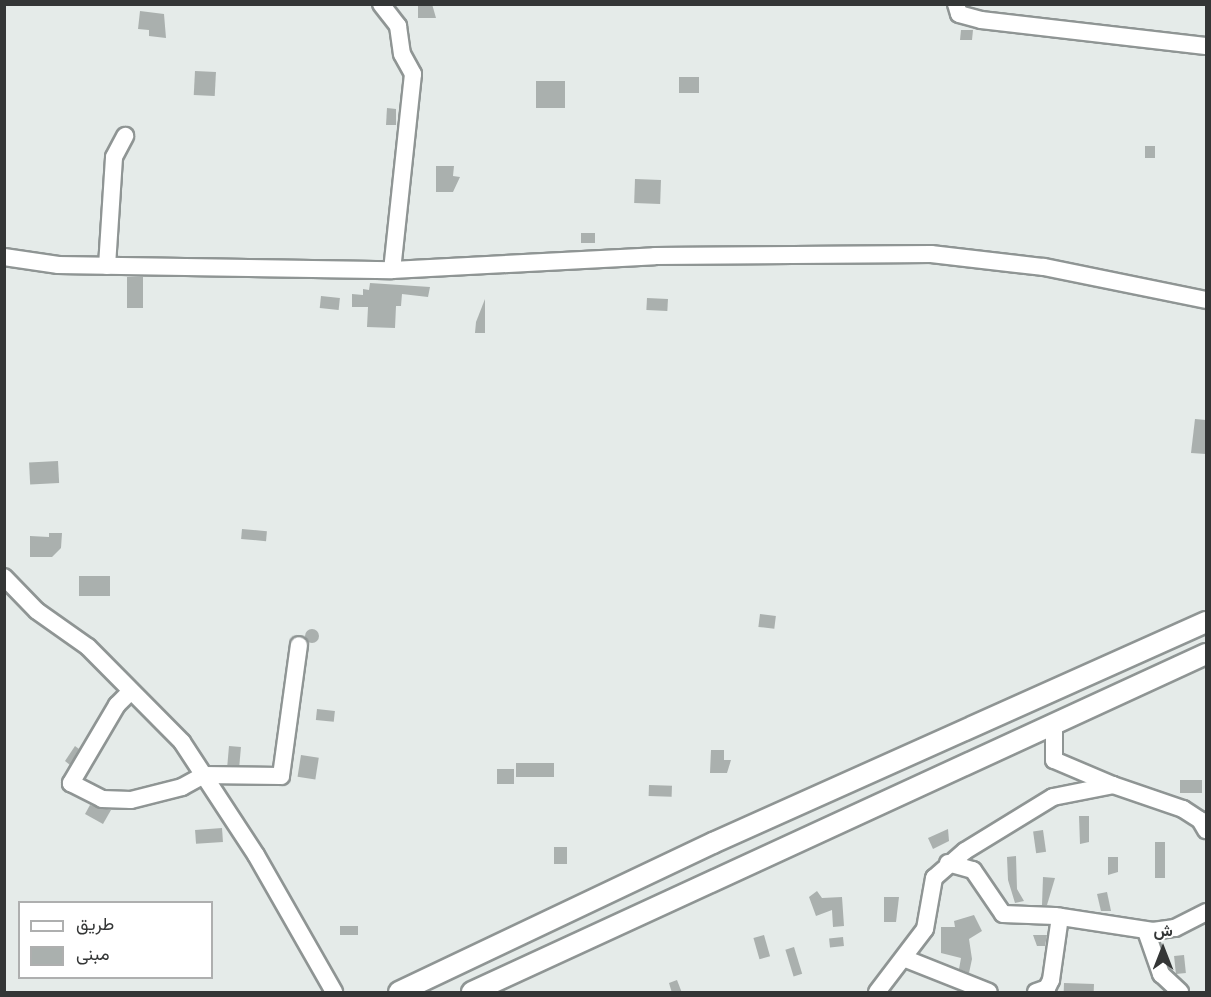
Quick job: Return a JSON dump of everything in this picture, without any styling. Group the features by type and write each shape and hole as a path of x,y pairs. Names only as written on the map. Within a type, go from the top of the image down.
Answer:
{"main road":[{"path":"399,993 713,843 1206,622"},
{"path":"472,993 1206,654"}],"street":[{"path":"381,4 398,26 402,54 413,74 392,270"},
{"path":"956,4 959,14 981,20 1206,46"},
{"path":"107,266 114,157 125,136"},
{"path":"4,257 58,265 392,270 655,256 931,254 1044,267 1206,300"},
{"path":"4,577 37,611 88,647 182,742 256,855 334,993"},
{"path":"131,691 117,705 71,783 102,799 131,800 183,787 204,775 281,776 299,645"},
{"path":"1054,724 1054,760 1183,809 1200,820 1206,830"},
{"path":"875,992 906,959 925,929 934,878 948,864 1053,797 1113,784"},
{"path":"948,864 973,870 1004,914 1059,917 1146,931 1165,931 1206,912"},
{"path":"1036,993 1047,988 1051,980 1059,917"},
{"path":"1146,931 1161,974 1180,993"},
{"path":"906,959 989,993"}],"building":[{"path":"418,4 432,4 436,18 418,18"},
{"path":"140,11 164,14 166,38 149,36 149,30 138,29"},
{"path":"961,30 973,30 972,40 960,40"},
{"path":"195,71 216,72 215,96 194,95"},
{"path":"679,77 699,77 699,93 679,93"},
{"path":"536,81 565,81 565,108 536,108"},
{"path":"387,108 396,109 396,125 386,125"},
{"path":"1145,146 1155,146 1155,158 1145,158"},
{"path":"436,166 454,166 453,176 460,177 453,192 436,192"},
{"path":"635,179 661,180 660,204 634,203"},
{"path":"581,233 595,233 595,243 581,243"},
{"path":"127,277 143,277 143,308 127,308"},
{"path":"370,283 430,287 428,297 402,294 401,306 396,306 395,328 367,327 368,307 352,307 352,294 363,295 363,289 369,290"},
{"path":"321,296 340,298 339,310 320,308"},
{"path":"647,298 668,299 667,311 646,310"},
{"path":"485,299 485,333 475,333 476,322"},
{"path":"1195,419 1206,420 1206,454 1191,453"},
{"path":"58,461 59,483 30,484 29,463"},
{"path":"242,529 267,531 266,541 241,539"},
{"path":"49,533 62,533 61,548 52,557 30,557 30,536 49,537"},
{"path":"79,576 110,576 110,596 79,596"},
{"path":"760,614 776,616 774,629 758,627"},
{"path":"309,629 315,629 319,636 315,643 309,643 305,639 305,633"},
{"path":"317,709 335,711 334,722 316,720"},
{"path":"75,746 79,749 70,765 65,761"},
{"path":"229,746 241,747 239,766 227,765"},
{"path":"711,750 724,750 724,760 731,760 727,773 710,773"},
{"path":"301,755 319,758 315,780 298,777"},
{"path":"516,763 554,763 554,777 516,777"},
{"path":"497,769 514,769 514,784 497,784"},
{"path":"1180,780 1202,780 1202,793 1180,793"},
{"path":"649,785 672,786 672,797 649,796"},
{"path":"90,805 111,810 103,824 85,814"},
{"path":"1079,816 1089,816 1089,842 1080,844"},
{"path":"222,828 223,842 196,844 195,830"},
{"path":"948,829 949,841 933,849 928,838"},
{"path":"1043,830 1046,852 1036,853 1033,831"},
{"path":"1155,842 1165,842 1165,878 1155,878"},
{"path":"554,847 567,847 567,864 554,864"},
{"path":"1016,856 1017,889 1024,901 1015,903 1008,880 1007,857"},
{"path":"1108,857 1118,857 1118,872 1108,875"},
{"path":"1043,877 1055,878 1047,905 1042,905"},
{"path":"817,891 822,898 842,897 844,926 833,927 832,910 816,916 809,897"},
{"path":"1107,892 1111,911 1101,911 1097,894"},
{"path":"884,897 899,897 896,922 884,922"},
{"path":"974,915 982,931 969,939 972,959 969,973 959,969 961,958 941,953 941,927 955,927 954,921"},
{"path":"340,926 358,926 358,935 340,935"},
{"path":"764,935 770,956 759,959 753,938"},
{"path":"1033,935 1047,935 1045,946 1037,946"},
{"path":"843,937 844,946 830,947 829,938"},
{"path":"794,947 802,974 794,976 785,950"},
{"path":"1184,955 1186,973 1176,974 1174,956"},
{"path":"677,980 682,993 672,993 669,983"},
{"path":"1064,983 1094,984 1094,992 1064,992"}]}
